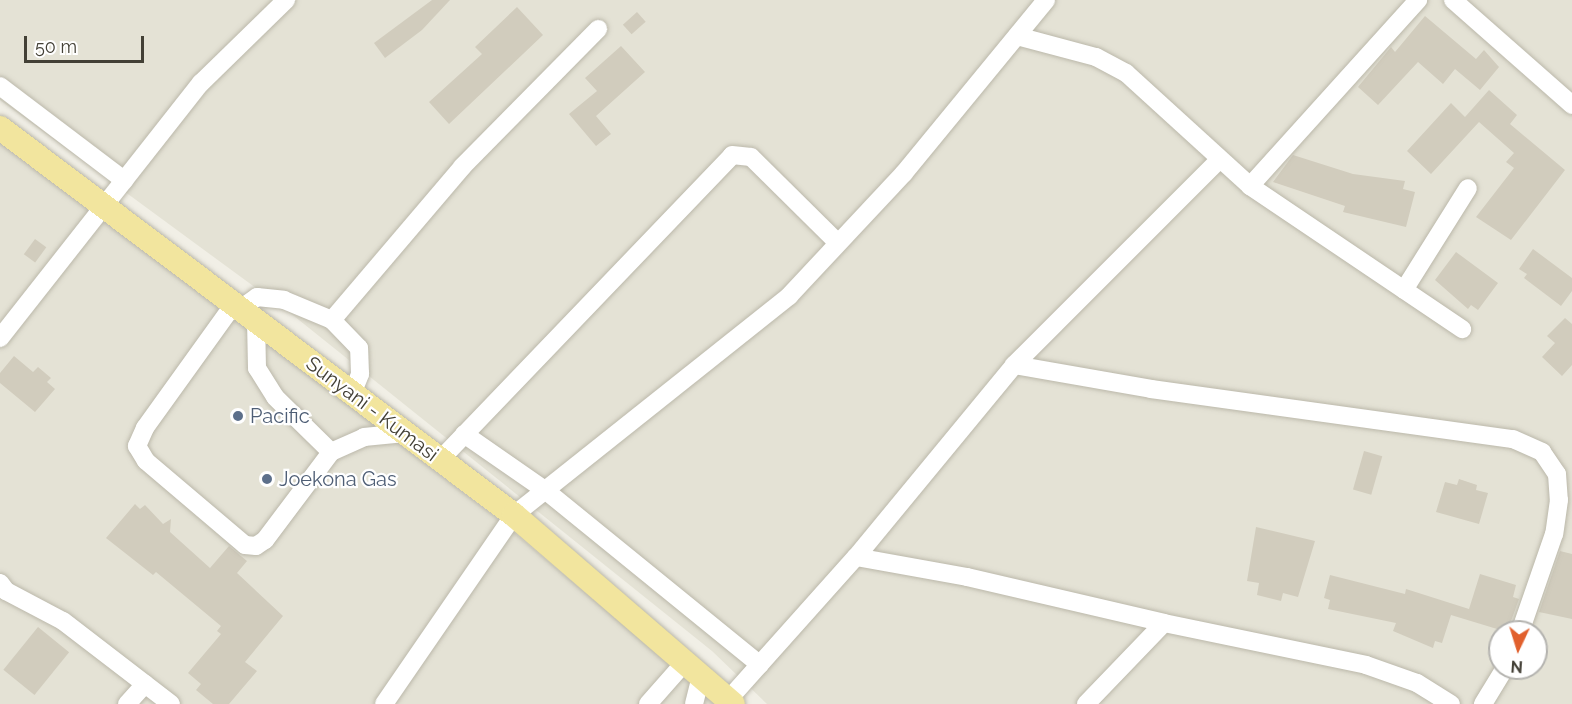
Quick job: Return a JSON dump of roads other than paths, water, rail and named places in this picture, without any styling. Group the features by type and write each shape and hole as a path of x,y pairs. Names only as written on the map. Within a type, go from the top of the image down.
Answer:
{"main road":[{"name":"Sunyani - Kumasi","path":"0,128 514,515 730,702"}],"street":[{"path":"2,331 105,207 201,84 286,0"},
{"path":"384,704 514,515 789,296 837,242 904,173 1046,0"},
{"path":"1250,186 1418,0"},
{"path":"1453,0 1572,105"},
{"path":"332,320 462,167 598,30"},
{"path":"1017,36 1096,57 1125,73 1218,161 1250,186 1462,329"},
{"path":"0,86 124,180"},
{"path":"440,460 732,155 751,157 837,242"},
{"path":"730,702 856,557 1014,365 1218,161"},
{"path":"1404,290 1468,188"},
{"path":"352,394 360,374 360,354 332,320 284,300 257,297 145,428 137,446 146,461 245,545 256,546 265,540 331,452 364,437 405,433"},
{"path":"243,311 257,368 275,397 331,452"},
{"path":"1014,365 1173,392 1513,439 1542,452 1557,474 1559,500 1554,534 1524,620"},
{"path":"464,434 545,490 760,665"},
{"path":"856,557 967,577 1164,623 1366,664 1417,683 1451,704"},
{"path":"2,590 54,615 171,704"},
{"path":"1086,704 1164,623"},
{"path":"648,704 693,669"},
{"path":"693,669 694,704"},
{"path":"1482,704 1497,680"},
{"path":"127,704 145,684"}],"place":[{"name":"Pacific","path":"238,416"},
{"name":"Joekona Gas","path":"267,479"}]}
